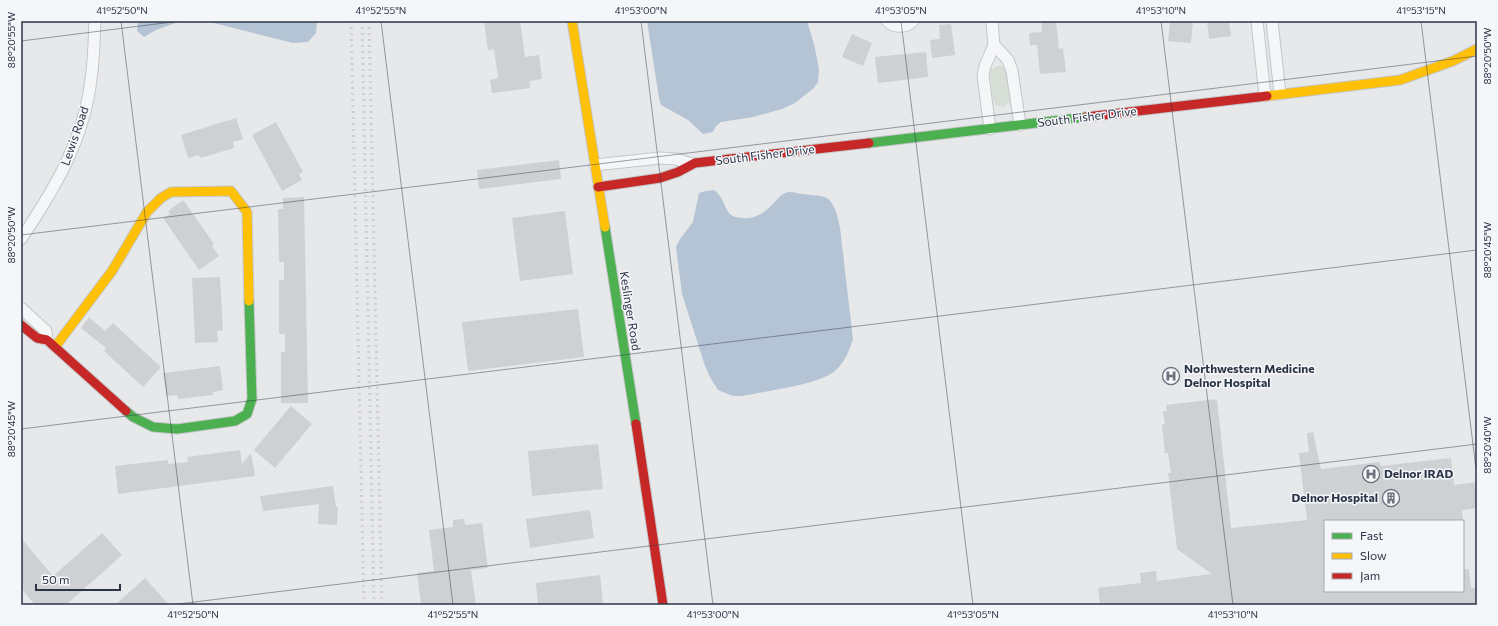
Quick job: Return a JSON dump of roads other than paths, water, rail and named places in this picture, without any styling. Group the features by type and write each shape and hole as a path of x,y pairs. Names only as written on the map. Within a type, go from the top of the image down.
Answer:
{"street":[{"name":"Lewis Road","path":"21,239 60,177 75,145 91,80 95,21"},
{"name":"Keslinger Road","path":"572,21 663,605"},
{"path":"887,21 894,26 902,26 913,21"},
{"path":"990,129 984,76 985,66 994,45 992,21"},
{"path":"1257,21 1265,96"},
{"path":"1272,21 1280,94"},
{"path":"994,45 1008,60 1012,71 1020,125"},
{"name":"South Fisher Drive","path":"595,165 660,158 676,159 693,163 1400,80 1453,61 1477,49"},
{"name":"South Fisher Drive","path":"598,187 660,178 678,172 693,163"},
{"path":"21,325 37,338 51,343 113,401 133,417 153,427 177,429 235,421 247,414 252,399 247,212 231,191 171,192 161,198 147,212 112,270 78,318 51,343"},
{"path":"21,308 46,331 51,343"}],"water":[{"path":"138,21 181,21 156,30 144,37 137,31"},
{"path":"206,21 317,21 316,33 308,42 293,43"},
{"path":"647,21 807,21 814,44 819,69 818,82 814,88 795,103 782,109 753,117 721,122 716,126 713,132 703,134 688,120 661,105"},
{"path":"714,190 721,197 727,210 732,216 742,218 761,214 787,192 821,196 831,202 840,228 853,339 844,360 835,371 827,376 804,384 742,396 733,396 718,390 705,366 682,294 676,247 693,222 699,193"}],"railway":[{"path":"351,21 364,605"},
{"path":"362,21 374,605"},
{"path":"369,21 382,605"}],"place":[{"name":"Northwestern Medicine Delnor Hospital","path":"1171,376"},
{"name":"Delnor IRAD","path":"1371,474"},
{"name":"Delnor Hospital","path":"1391,498"}]}
